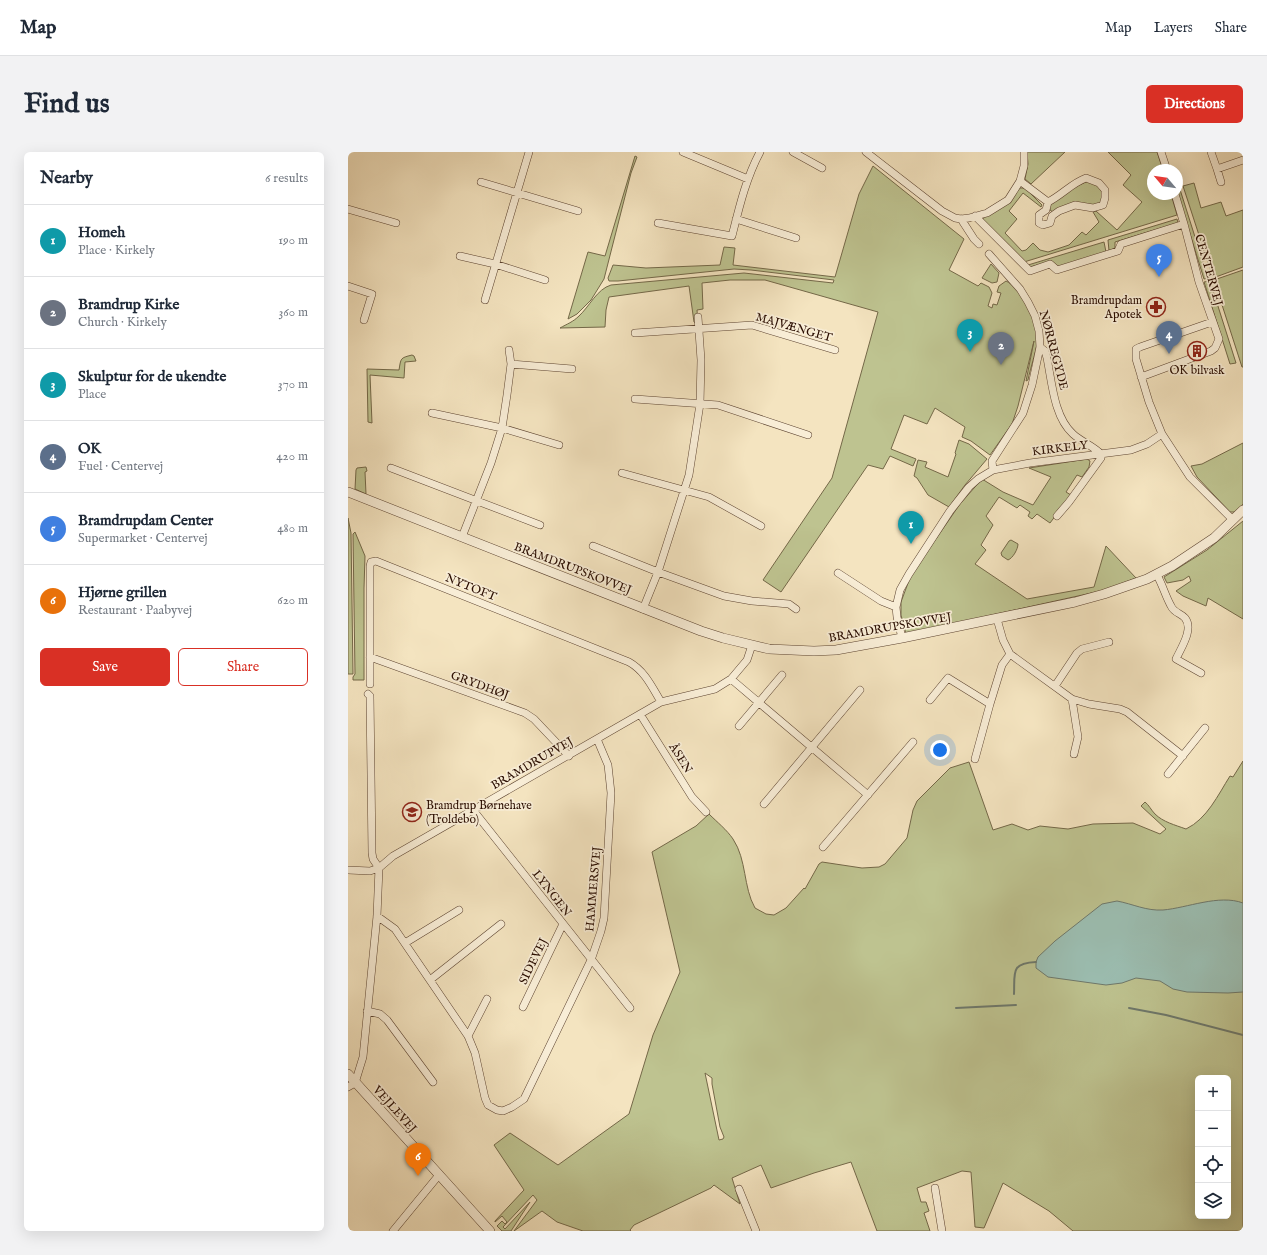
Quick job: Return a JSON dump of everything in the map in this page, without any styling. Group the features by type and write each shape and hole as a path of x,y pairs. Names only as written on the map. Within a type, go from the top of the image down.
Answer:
{"street":[{"path":"485,300 529,152"},
{"path":"683,152 748,179"},
{"path":"658,223 732,236 748,179 760,152"},
{"path":"793,152 822,168"},
{"path":"866,152 942,211 955,218 961,219 987,213 1008,200 1020,181 1024,166 1024,152"},
{"path":"1161,152 1165,164"},
{"path":"1212,152 1221,182"},
{"path":"1218,169 1243,160"},
{"path":"1086,178 1099,183 1105,190 1105,202 1098,207 1093,208 1075,205 1059,211 1052,216 1050,223 1043,225 1039,223 1038,215 1046,210 1048,202 1055,199 1077,181 1086,178"},
{"path":"1020,181 1048,202"},
{"path":"481,182 578,211"},
{"name":"CENTERVEJ","path":"1141,377 1211,351 1215,348 1218,339 1199,282 1177,200"},
{"path":"348,209 396,222"},
{"path":"1046,210 1052,216"},
{"name":"CENTERVEJ","path":"975,216 1030,271 1050,264 1057,270 1118,252 1121,244 1184,224"},
{"path":"736,219 796,238"},
{"path":"961,219 979,244"},
{"name":"NØRREGYDE","path":"989,254 1020,290 1035,316 1039,331 1040,347 1045,351 1058,411 1063,422 1075,436 1095,448 1101,454"},
{"path":"460,256 495,264 545,280"},
{"path":"348,286 372,294 364,320"},
{"path":"643,608 658,572 689,475 700,404 701,360 698,317"},
{"name":"CENTERVEJ","path":"1212,322 1140,347 1136,349 1136,360 1149,402 1162,434 1190,477 1233,520"},
{"name":"MAJVÆNGET","path":"635,333 700,330 752,325 835,350"},
{"path":"994,470 992,461 1023,413 1032,385 1040,347"},
{"path":"462,537 492,464 502,428 510,364 509,350"},
{"path":"510,364 572,369"},
{"path":"635,399 718,405 808,435"},
{"path":"432,413 502,428 559,445"},
{"path":"1101,454 1131,450 1146,444 1162,434"},
{"name":"KIRKELY","path":"902,638 896,617 897,597 906,579 950,511 969,487 978,479 994,470 1030,463 1101,454 1101,458 1057,516"},
{"path":"391,468 540,525"},
{"path":"622,473 709,497 761,526"},
{"name":"BRAMDRUPSKOVVEJ","path":"348,492 701,631 769,649 791,651 826,651 846,649 997,619 1089,598 1157,575 1190,556 1214,538 1243,510"},
{"path":"593,546 724,596 752,601 789,604 796,609"},
{"name":"NYTOFT","path":"370,684 370,566 371,562 376,561 629,662 638,667 643,673 661,702"},
{"path":"838,573 881,601 896,607"},
{"path":"1157,575 1171,607 1174,611 1185,618 1188,625 1188,631 1176,659 1201,673"},
{"path":"997,619 1003,640 1010,654 1072,699 1127,712 1182,756"},
{"path":"1055,686 1077,653 1082,649 1109,642"},
{"name":"BRAMDRUPVEJ","path":"379,868 393,856 661,702 714,689 731,679 747,660 752,645"},
{"path":"975,759 1002,665 1010,654"},
{"name":"GRYDHØJ","path":"370,657 524,713 534,719 569,756"},
{"path":"739,726 782,675"},
{"path":"930,700 948,678 990,704"},
{"path":"731,679 868,795"},
{"path":"764,804 860,690"},
{"path":"351,1085 363,1057 377,916 379,868 373,860 372,853 370,696 368,694"},
{"path":"1072,699 1078,737 1074,754"},
{"name":"ÅSEN","path":"640,714 692,797 706,812"},
{"path":"1168,774 1205,728"},
{"name":"HAMMERSVEJ","path":"468,1036 475,1053 485,1098 488,1105 493,1109 503,1111 524,1099 591,960 602,931 611,793 608,765 597,739"},
{"path":"823,848 913,742"},
{"name":"LYNGEN","path":"473,810 630,1008"},
{"path":"348,870 370,871 379,868"},
{"path":"405,943 459,910"},
{"path":"377,916 395,929 468,1036 487,998"},
{"path":"430,980 502,924"},
{"name":"SIDEVEJ","path":"523,1007 563,924"},
{"path":"367,1011 380,1014 387,1020 434,1082"},
{"name":"VEJLEVEJ","path":"348,1074 351,1085 439,1175 490,1231"},
{"path":"393,1231 439,1175"},
{"path":"935,1188 942,1231"},
{"path":"739,1189 756,1231"}],"green space":[{"path":"1027,152 1065,152 1031,184 1025,179 1028,164"},
{"path":"1108,152 1157,152 1161,164 1147,164 1147,200 1173,200 1177,215 1024,262 983,222 983,218 1004,206 1020,188 1026,189 1042,205 1041,207 1023,193 1009,211 1017,219 1005,233 1022,251 1026,250 1033,243 1040,250 1048,252 1069,245 1082,232 1086,235 1099,222 1093,212 1096,211 1117,230 1142,202 1123,185 1131,175"},
{"path":"635,156 637,157 631,173 604,279 591,300 577,314 568,319 588,252 605,256"},
{"path":"873,166 964,239 949,270 978,286 981,283 989,287 992,293 988,306 992,308 993,304 997,305 1001,293 997,292 999,286 1006,281 1017,290 1027,305 1035,322 1038,336 1037,346 1028,380 1026,381 1034,341 1012,424 990,455 971,441 962,437 965,427 935,408 927,424 904,415 891,449 916,459 913,466 890,456 883,469 868,465 781,592 763,580 832,478 878,312 765,280 730,280 702,283 703,309 697,310 698,325 694,322 689,286 609,297 606,310 605,327 560,328 577,318 597,294 611,285 744,273 833,283 834,280 734,269 618,281 609,281 608,278 613,265 646,268 720,265 724,247 735,248 733,265 835,277 859,194"},
{"path":"1088,181 1099,187 1103,194 1101,203 1053,212 1050,210 1049,206 1069,190"},
{"path":"1194,183 1201,208 1221,202 1226,216 1243,210 1243,267 1213,278 1183,186"},
{"path":"1183,199 1208,278 1204,279 1179,200"},
{"path":"1177,219 1178,223 1115,242 1115,248 1109,251 1108,240"},
{"path":"1104,242 1106,252 1059,267 1052,261 1030,267 1028,265"},
{"path":"991,264 999,273 997,282 992,283 982,278"},
{"path":"1243,270 1243,367 1242,367 1214,280"},
{"path":"1210,281 1236,363 1230,364 1204,282"},
{"path":"412,355 416,361 405,362 404,378 370,375 372,423 368,422 367,369 399,370 402,359"},
{"path":"959,440 969,444 987,459 949,507 928,495 917,478 914,476 918,460 927,462 925,467 948,477"},
{"path":"1243,443 1243,504 1235,512 1230,512 1197,477 1191,466 1202,464"},
{"path":"1087,459 1090,461 1089,467 1082,477 1077,475 1066,492 1071,495 1050,523 1037,514 1032,519 1028,516 1030,512 1020,505 1017,508 999,497 986,516 993,525 981,545 986,550 975,564 1027,599 1094,587 1106,546 1136,578 1105,590 906,634 901,615 901,602 911,575 960,504 982,479 1003,492 1033,505 1051,477 1029,468"},
{"path":"366,467 366,494 355,489 357,468"},
{"path":"348,518 351,533 353,674 348,674"},
{"path":"1243,521 1243,619 1208,598 1206,606 1183,596 1176,591 1191,581 1189,576 1183,580 1167,583 1164,577 1207,550"},
{"path":"355,532 365,556 364,680 353,680 355,674 353,534"},
{"path":"1011,540 1018,544 1018,546 1016,551 1008,560 1002,556 1001,553"},
{"path":"1243,761 1243,1231 1073,1231 1049,1211 1003,1183 984,1228 975,1227 971,1172 962,1171 917,1188 921,1202 926,1202 929,1211 924,1213 930,1231 877,1231 851,1162 771,1188 761,1165 732,1178 740,1204 714,1185 711,1188 634,1225 630,1230 631,1231 583,1231 557,1222 542,1211 514,1231 537,1200 533,1195 503,1227 505,1229 530,1202 511,1231 502,1231 497,1226 502,1221 505,1224 507,1222 502,1216 495,1221 524,1190 494,1145 510,1133 558,1165 629,1114 653,1035 680,972 652,852 696,826 709,814 728,832 737,847 741,856 748,891 755,908 766,914 774,915 786,908 804,888 805,889 819,864 822,862 862,868 879,867 885,864 907,838 913,810 917,801 950,768 969,762 993,830 1012,824 1028,830 1040,826 1068,829 1093,824 1133,823 1160,834 1166,829 1141,806 1145,802 1155,814 1162,819 1186,829 1193,825 1206,813 1230,776 1233,777","holes":["705,1073 712,1078 720,1127 724,1137 723,1139 719,1140"]}],"water":[{"path":"1224,900 1243,903 1243,992 1187,992 1173,989 1160,981 1136,978 1122,983 1106,985 1048,977 1036,968 1038,957 1055,941 1102,904 1117,901 1157,910 1172,909 1203,902"}],"waterway":[{"path":"1014,994 1015,975 1018,967 1022,964 1036,962"},
{"path":"956,1008 1016,1005"},
{"path":"1129,1008 1166,1015 1243,1035"}],"place":[{"name":"Bramdrupdam Center","path":"1159,277"},
{"name":"Bramdrupdam Apotek","path":"1156,307"},
{"name":"OK bilvask","path":"1197,351"},
{"name":"Skulptur for de ukendte","path":"970,352"},
{"name":"OK","path":"1169,354"},
{"name":"Bramdrup Kirke","path":"1001,365"},
{"name":"Homeh","path":"911,544"},
{"name":"Bramdrup Børnehave (Troldebo)","path":"412,812"},
{"name":"Hjørne grillen","path":"418,1176"}]}
